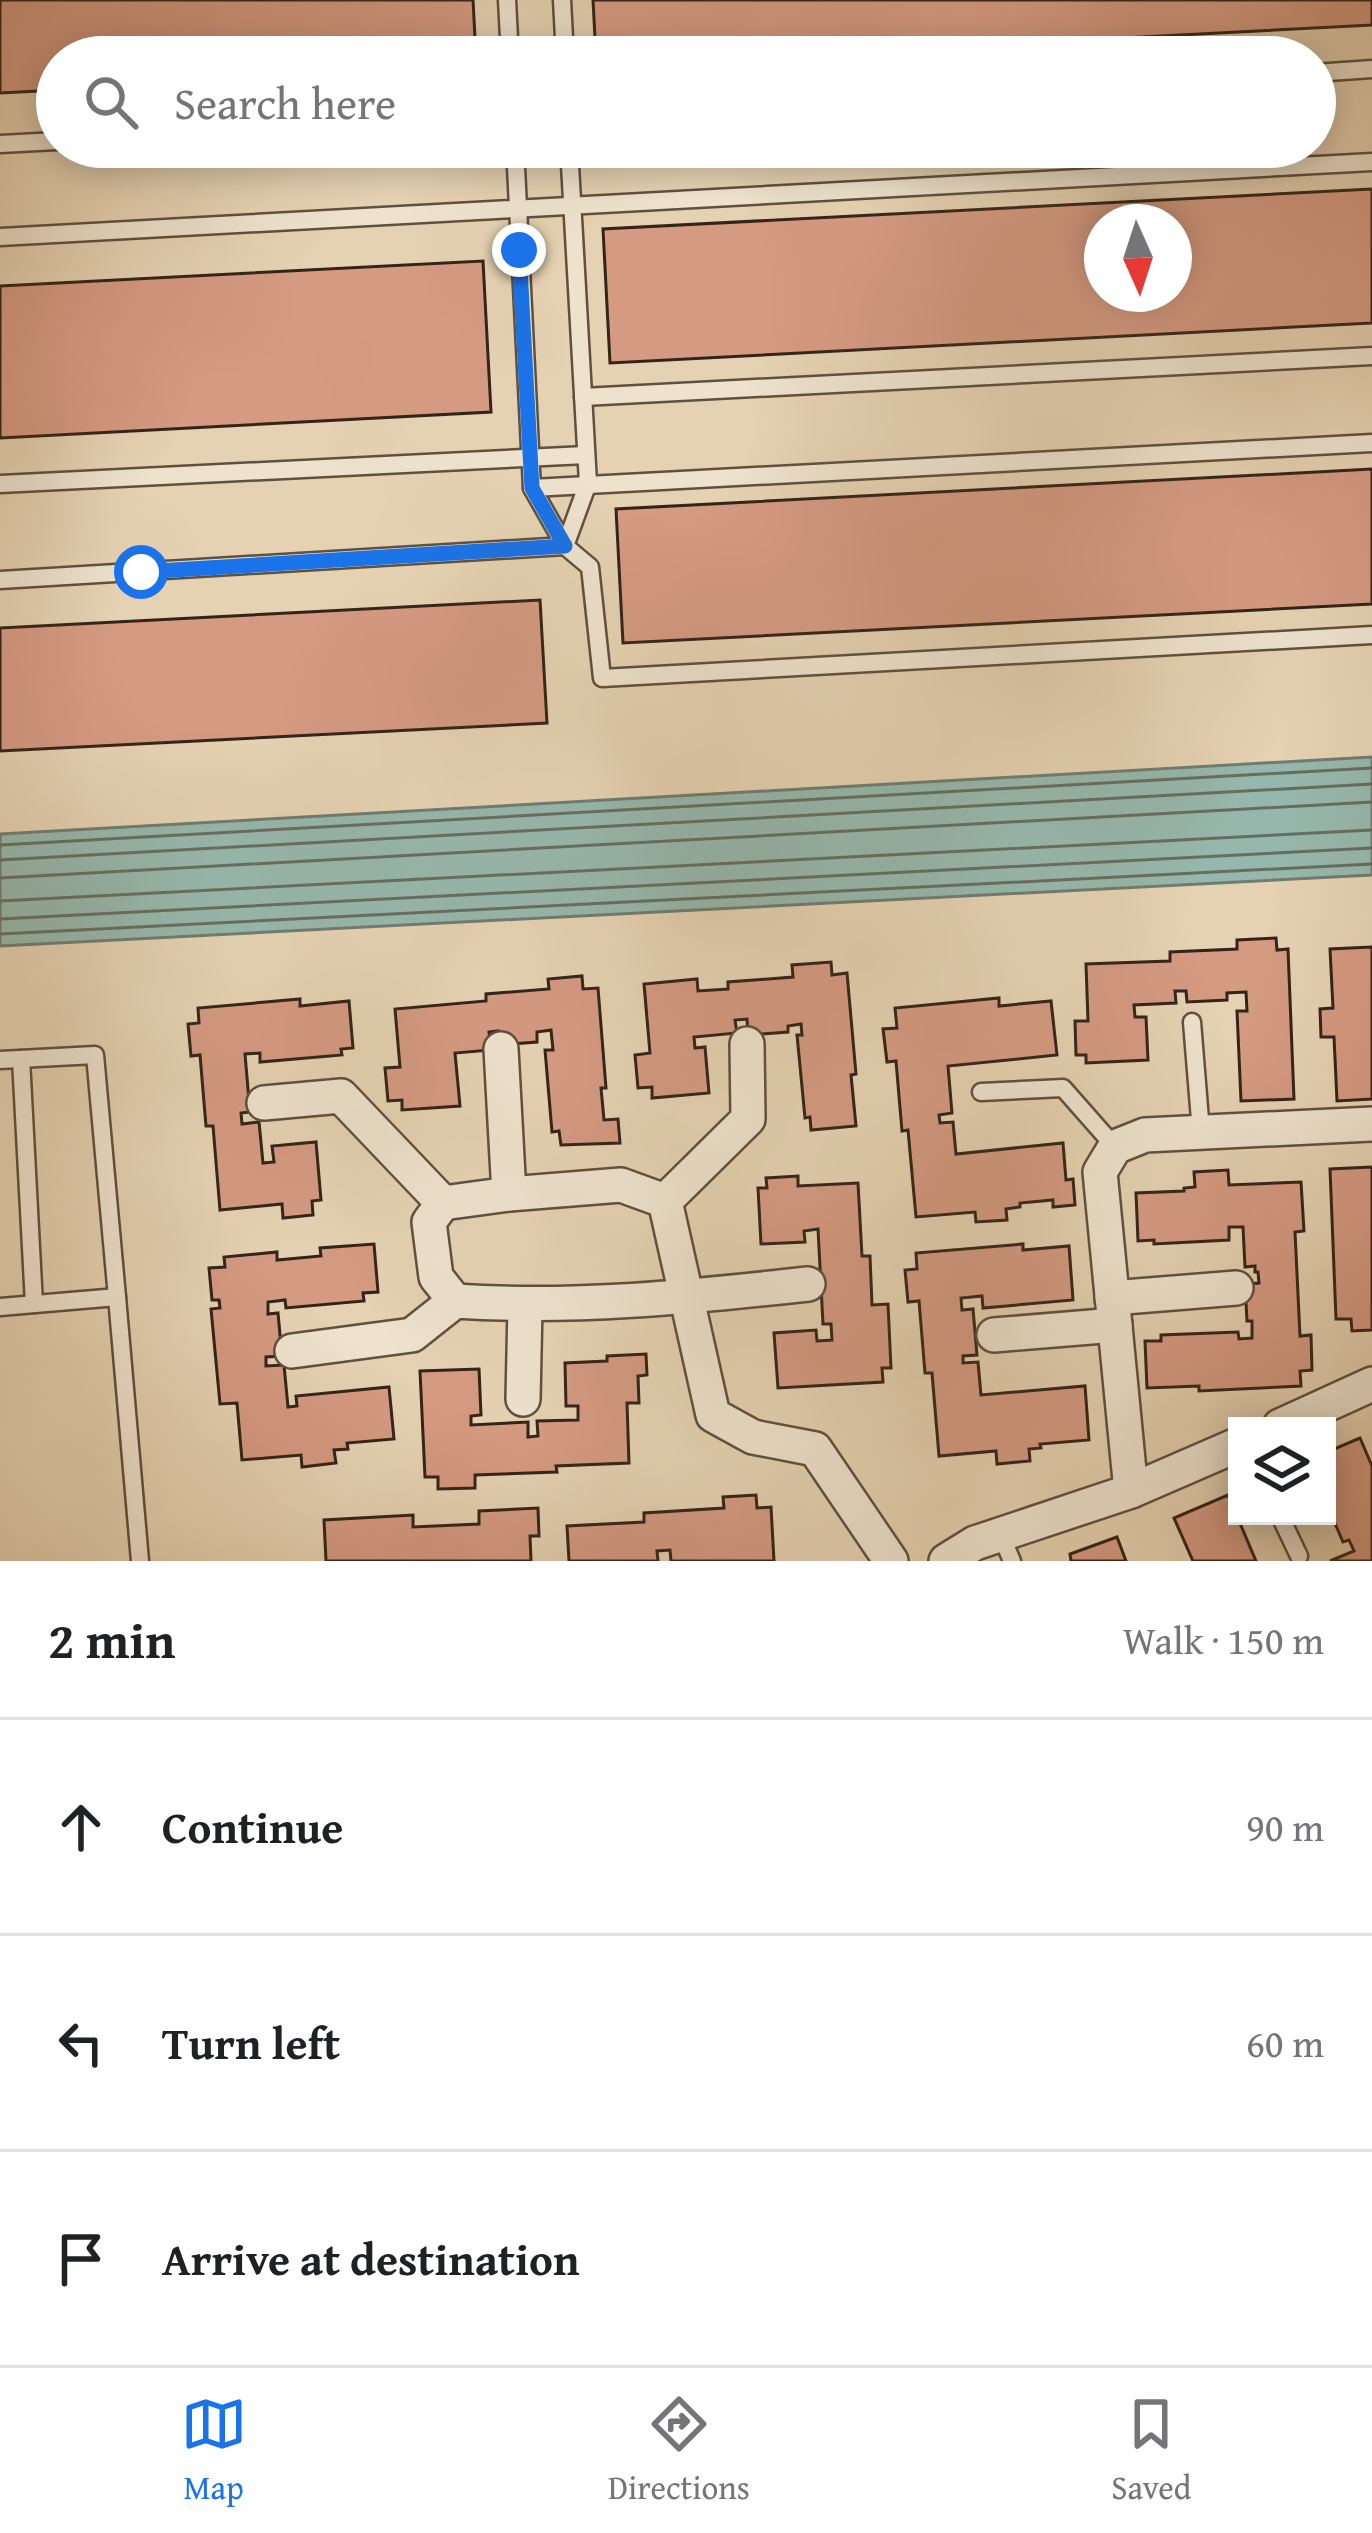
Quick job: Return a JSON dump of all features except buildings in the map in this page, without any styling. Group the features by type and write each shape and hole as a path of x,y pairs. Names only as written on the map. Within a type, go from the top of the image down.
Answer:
{"street":[{"path":"665,1201 748,1119 747,1044"},
{"path":"501,1049 509,1194"},
{"path":"264,1103 341,1096 442,1203"},
{"path":"1131,1491 1100,1172 1115,1147 1145,1136 1372,1124"},
{"path":"455,1300 436,1277 429,1222 442,1203 621,1184 665,1201"},
{"path":"665,1201 713,1415 753,1437 815,1449 891,1561"},
{"path":"292,1351 412,1335 455,1300 525,1306 688,1298 808,1284"},
{"path":"994,1335 1236,1288"},
{"path":"523,1400 525,1306"},
{"path":"1300,1417 1372,1384"},
{"path":"946,1561 974,1543 1006,1548 1228,1449"}],"lane":[{"path":"507,0 509,36"},
{"path":"562,0 564,36"},
{"path":"1336,72 1372,69"},
{"path":"0,145 36,142"},
{"path":"1336,164 1372,162"},
{"path":"516,168 532,488 565,546 590,567 602,678 1372,635"},
{"path":"565,546 588,483 570,168"},
{"path":"0,237 1260,168"},
{"path":"583,397 1372,356"},
{"path":"532,488 1372,443"},
{"path":"0,484 586,455"},
{"path":"0,580 565,546"},
{"path":"1192,1022 1201,1132"},
{"path":"0,1060 95,1055 140,1561"},
{"path":"21,1059 34,1304"},
{"path":"981,1093 1063,1088 1115,1147"},
{"path":"0,1307 117,1297"},
{"path":"1284,1525 1299,1556"}],"water":[{"path":"1372,757 1372,875 0,946 0,834"}],"route":[{"path":"141,572 565,546 532,488 519,250"}]}
